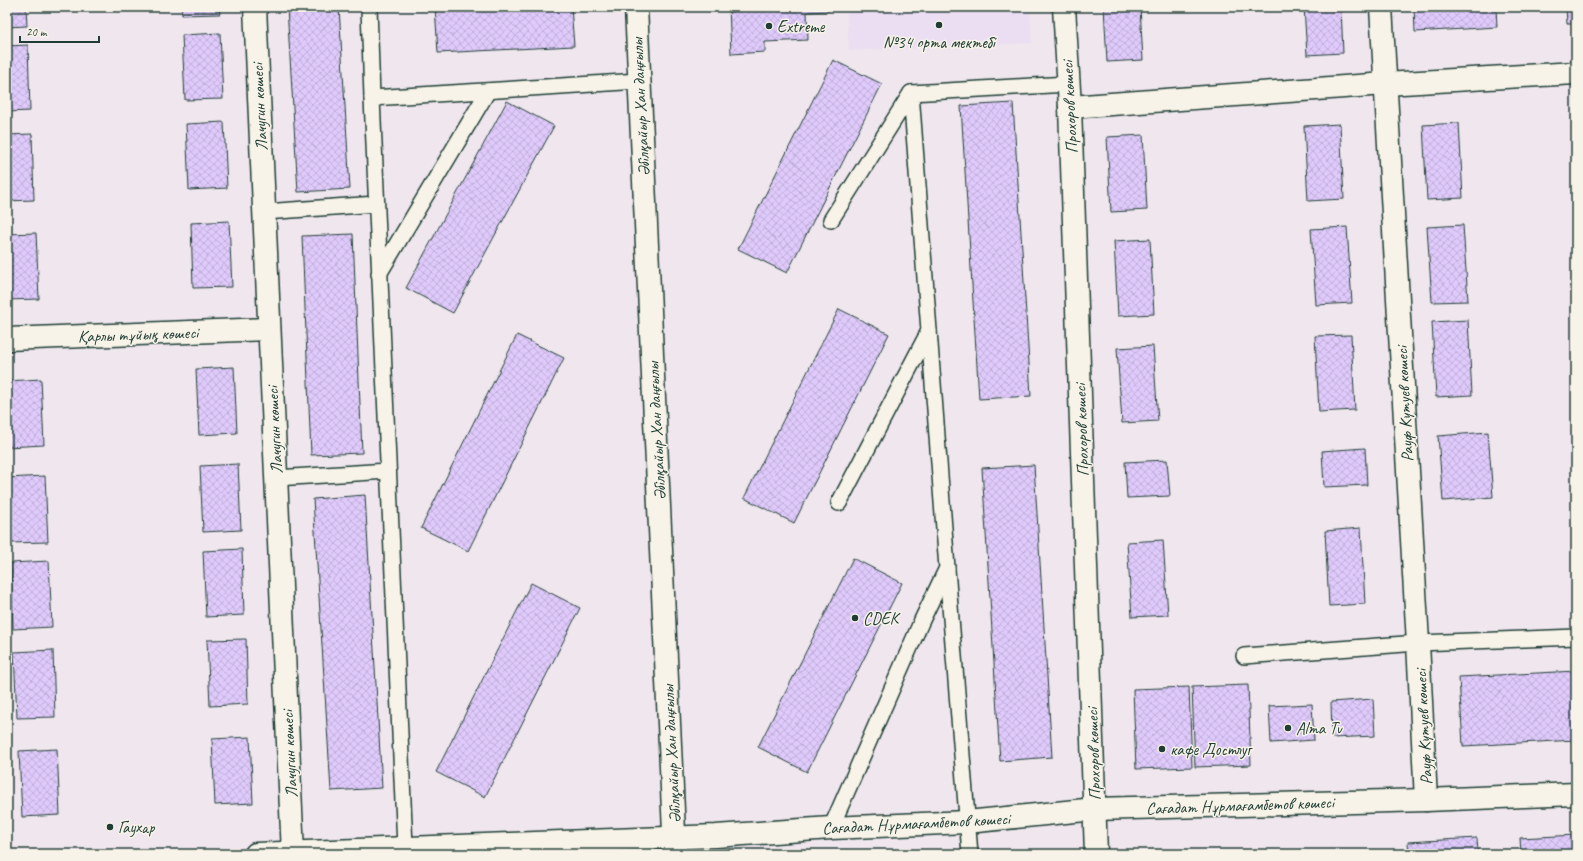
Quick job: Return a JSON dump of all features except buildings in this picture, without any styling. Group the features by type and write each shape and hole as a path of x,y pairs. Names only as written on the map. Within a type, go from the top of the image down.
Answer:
{"street":[{"name":"Лачугин көшесі","path":"254,7 293,853"},
{"name":"Әбілқайыр Хан даңғылы","path":"636,7 675,846"},
{"name":"Прохоров көшесі","path":"1064,7 1070,107 1096,854"},
{"name":"Рауф Кутуев көшесі","path":"1381,7 1426,800"},
{"path":"1070,107 1385,84 1576,74"},
{"name":"Қарлы тұйық көшесі","path":"7,339 269,329"},
{"name":"Сағадат Нұрмағамбетов көшесі","path":"256,854 405,847 675,846 831,828 967,822 1095,809 1426,800 1576,794"}],"lane":[{"path":"369,7 376,204 405,847"},
{"path":"372,98 639,81"},
{"path":"911,93 1068,84"},
{"path":"380,274 488,91"},
{"path":"831,220 911,93"},
{"path":"911,93 970,854"},
{"path":"264,212 376,204"},
{"path":"839,503 929,331"},
{"path":"276,478 388,471"},
{"path":"831,828 922,620 947,568"},
{"path":"1244,656 1418,643 1576,637"}],"shaded area":[{"name":"№34 орта мектебі","path":"846,7 1030,7 1032,43 849,51"}],"place":[{"name":"№34 орта мектебі","path":"939,25"},
{"name":"Extreme","path":"769,26"},
{"name":"CDEK","path":"855,618"},
{"name":"Alma Tv","path":"1288,728"},
{"name":"кафе Достлуг","path":"1162,749"},
{"name":"Гаухар","path":"110,827"}]}
